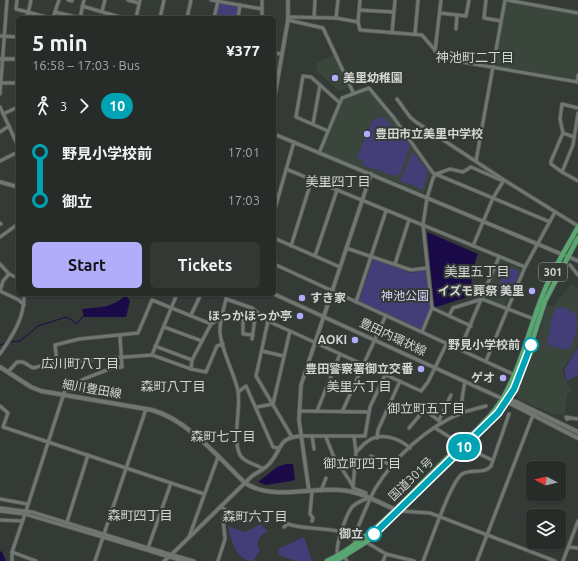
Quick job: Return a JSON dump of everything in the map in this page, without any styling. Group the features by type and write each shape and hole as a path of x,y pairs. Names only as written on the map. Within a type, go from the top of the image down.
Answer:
{"highway":[{"name":"国道301号","path":"327,561 344,556 366,542 396,510 463,445 486,427 506,400 525,363 545,301 578,227"},
{"name":"国道301号","path":"506,400 543,294 565,256 578,238"},
{"name":"国道301号","path":"337,559 396,510"}],"main road":[{"name":"細川豊田線","path":"0,367 35,389 146,409 167,415 179,422 245,483 255,489 288,493 321,490 347,490 396,510"},
{"path":"506,400 578,438"},
{"path":"506,400 545,415 578,432"}],"street":[{"path":"0,94 1,59 7,0"},
{"path":"17,0 16,9 44,16"},
{"path":"28,16 31,0"},
{"path":"53,16 58,0"},
{"path":"80,16 84,0"},
{"path":"102,11 104,0"},
{"path":"128,0 139,2 136,16"},
{"path":"160,16 164,0"},
{"path":"188,16 192,0"},
{"path":"211,0 262,9"},
{"path":"262,0 262,16"},
{"path":"276,88 288,19 288,0"},
{"path":"314,18 315,0"},
{"path":"336,18 338,0"},
{"path":"360,0 358,22 360,30 415,34 424,37 440,56 450,60 577,82 578,75"},
{"path":"392,33 395,0"},
{"path":"415,34 418,0"},
{"path":"435,51 441,0"},
{"path":"440,13 468,15 469,0"},
{"path":"486,0 484,18 501,21"},
{"path":"476,161 506,0 578,13"},
{"path":"214,16 218,1"},
{"path":"82,6 117,16"},
{"path":"238,16 240,6"},
{"path":"359,10 393,12"},
{"path":"55,12 72,16"},
{"path":"456,29 457,15"},
{"path":"288,19 336,18 358,22"},
{"path":"288,19 323,28 353,92"},
{"path":"0,36 16,37"},
{"path":"276,53 282,54"},
{"path":"1,59 16,59"},
{"path":"328,131 296,117 304,76 311,77 340,103"},
{"path":"0,83 16,83"},
{"path":"313,124 320,85"},
{"path":"319,153 342,98 353,92 355,94 369,88 394,118 433,173 550,222"},
{"path":"398,99 410,117 503,181 578,227"},
{"path":"578,108 562,104 560,119 563,133 551,161 551,164 578,181"},
{"path":"0,107 16,142"},
{"path":"3,114 16,108"},
{"path":"562,172 574,137 578,113"},
{"path":"0,132 9,126"},
{"path":"563,133 574,137"},
{"path":"276,135 578,261"},
{"path":"276,205 294,142"},
{"path":"0,161 16,153"},
{"path":"422,332 432,308 423,225 427,198 433,178 436,174 450,169 463,172 471,167 503,181"},
{"path":"286,169 525,268"},
{"path":"312,521 313,518 310,514 311,491 301,436 299,411 301,385 314,342 371,174"},
{"path":"292,246 312,180"},
{"path":"473,246 493,198 503,181"},
{"path":"0,182 16,186"},
{"path":"315,256 337,190"},
{"path":"356,302 386,211"},
{"path":"486,361 525,268 555,212"},
{"path":"395,264 409,220"},
{"path":"0,237 16,225"},
{"path":"276,239 340,267"},
{"path":"346,248 411,270 428,268"},
{"path":"460,349 499,257"},
{"path":"0,264 9,274 16,277"},
{"path":"570,264 578,275"},
{"path":"276,265 515,375"},
{"path":"9,274 5,278 0,290 17,298 24,305"},
{"name":"豊田内環状線","path":"276,295 506,400"},
{"path":"0,354 21,319 24,296"},
{"path":"152,355 176,296"},
{"path":"191,315 200,296"},
{"path":"227,296 221,319 220,333 238,392 237,430 241,456 263,469"},
{"path":"226,299 252,308 268,321 385,375 423,390 447,343"},
{"path":"449,316 453,308 482,299 534,320"},
{"path":"57,362 55,345 79,339 120,336 139,332 152,301 171,307 211,324"},
{"path":"432,308 471,326"},
{"path":"342,412 386,316"},
{"path":"191,369 192,360 211,324 221,319 243,318 256,319 253,337 243,334 243,318"},
{"path":"268,321 256,376 292,437"},
{"path":"164,327 202,342"},
{"path":"273,404 290,331"},
{"path":"12,561 12,552 65,390 74,390 80,381 84,379 112,368 122,367 120,336"},
{"path":"8,372 17,362 23,362 32,368 57,362 122,356 152,355 191,369 206,372 217,346 223,344"},
{"path":"155,346 192,360"},
{"path":"262,351 284,356"},
{"path":"317,411 340,354"},
{"path":"164,561 245,483 271,462 282,443 292,437 301,436 354,437 366,435 369,412 385,375"},
{"path":"377,438 378,431 400,381"},
{"path":"464,412 462,399 465,381"},
{"path":"238,392 246,386 257,407 259,419 273,446 278,448"},
{"path":"355,545 354,536 368,498 391,466 440,422 451,395"},
{"path":"257,407 273,404"},
{"path":"417,404 440,422"},
{"path":"0,406 8,414 2,427 204,494"},
{"path":"440,422 464,412 486,406"},
{"path":"95,561 146,409"},
{"path":"409,428 424,410"},
{"path":"299,411 369,412"},
{"path":"423,561 440,517 462,475 487,470 491,466 509,414"},
{"path":"477,561 533,415"},
{"path":"571,418 578,419"},
{"path":"435,428 492,460"},
{"path":"312,436 314,449"},
{"path":"326,437 333,455 353,488 366,494 368,498"},
{"path":"353,486 356,452 354,437"},
{"path":"356,452 367,442 377,438 393,438 404,443 410,448"},
{"path":"67,522 88,456"},
{"path":"371,456 391,466"},
{"path":"189,537 218,457"},
{"path":"321,490 326,478"},
{"path":"148,548 171,483"},
{"path":"337,559 336,550 351,508 368,498"},
{"path":"0,499 27,504"},
{"path":"221,506 242,520"},
{"path":"0,509 25,512 67,522 104,536 161,553"},
{"path":"218,561 226,539 223,518 225,510"},
{"path":"396,510 430,513 556,561"},
{"path":"25,512 184,561"},
{"path":"0,520 22,521"},
{"path":"563,561 578,521"},
{"path":"284,527 288,524 299,527 324,528 342,532"},
{"path":"366,542 386,554 399,559 414,561"},
{"path":"568,547 578,548"},
{"path":"12,552 36,561"},
{"path":"383,561 386,554"},
{"path":"170,556 194,561"},
{"path":"344,556 347,561"}],"shaded area":[{"path":"508,2 578,15 578,68 576,79 497,66 496,64 506,4"},
{"name":"美里幼稚園","path":"334,55 348,87 339,91 316,70 317,62"},
{"name":"豊田市立美里中学校","path":"369,90 394,118 431,172 424,193 323,153 322,150 343,100"},
{"path":"427,232 478,254 473,268 472,290 474,295 436,307 434,306"},
{"path":"500,259 522,270 505,305 484,297"},
{"path":"571,284 578,290 578,344 574,353 562,370 571,391 567,394 565,415 553,414 518,399 517,393 535,349 547,306 554,306"},
{"path":"127,296 130,301 126,317 84,317 82,309 111,305"},
{"path":"286,464 293,464 295,479 292,481 266,485 258,482 277,467"}],"green space":[{"path":"219,3 238,7 236,16 216,16"},
{"path":"384,117 397,132 400,131 410,146 400,174 395,176 362,165 363,160 357,158 373,120"},
{"path":"413,152 428,171 423,189 400,181"},
{"name":"神池公園","path":"373,259 411,273 426,270 430,308 421,329 359,301"},
{"path":"507,268 518,270 519,274 509,297 500,293 497,289"},
{"path":"563,307 576,314 576,333 568,350 547,345 552,317 556,308"},
{"path":"578,347 578,375 567,381 564,370"},
{"path":"261,524 267,531 260,537 257,544 260,550 253,561 242,558 235,549 228,526 245,532"},
{"path":"304,537 312,561 295,561 279,555 278,549"}],"waterway":[{"path":"9,342 20,341 38,326 63,318 67,317 77,324 84,315"},
{"path":"0,345 6,343"},
{"path":"0,554 3,561"}],"bus line":[{"name":"10","path":"374,534 486,427 498,413 514,389 531,345"}],"place":[{"name":"美里幼稚園","path":"335,78"},
{"name":"豊田市立美里中学校","path":"367,134"},
{"name":"イズモ葬祭 美里","path":"532,291"},
{"name":"すき家","path":"302,298"},
{"name":"ほっかほっか亭","path":"300,316"},
{"name":"AOKI","path":"355,340"},
{"name":"野見小学校前","path":"531,345"},
{"name":"豊田警察署御立交番","path":"421,369"},
{"name":"ゲオ","path":"503,378"},
{"name":"御立","path":"374,534"}],"district":[{"name":"神池町二丁目","path":"475,57"},
{"name":"美里四丁目","path":"338,181"},
{"name":"美里五丁目","path":"477,271"},
{"name":"広川町八丁目","path":"80,363"},
{"name":"森町八丁目","path":"173,386"},
{"name":"美里六丁目","path":"359,386"},
{"name":"御立町五丁目","path":"426,408"},
{"name":"森町七丁目","path":"223,436"},
{"name":"御立町四丁目","path":"362,463"},
{"name":"森町四丁目","path":"140,515"},
{"name":"森町六丁目","path":"255,516"}]}
